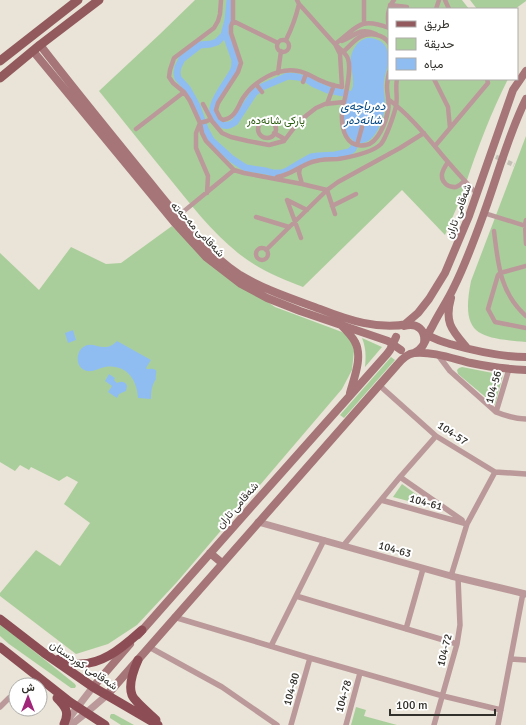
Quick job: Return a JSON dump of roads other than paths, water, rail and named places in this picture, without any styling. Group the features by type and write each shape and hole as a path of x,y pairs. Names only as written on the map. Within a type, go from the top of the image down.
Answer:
{"highway":[{"name":"شەقامی کوردستان","path":"0,619 44,653 93,687 158,725"},
{"path":"44,653 71,663 82,664 94,662 104,659 125,646 142,630"},
{"path":"0,647 37,677"},
{"path":"138,660 133,672 131,690 132,695 134,699 162,725"},
{"path":"48,686 78,708 105,725"},
{"path":"48,688 65,707 67,714 66,725"}],"main road":[{"path":"0,61 78,0"},
{"path":"0,78 99,0"},
{"name":"شەقامی مەحەتە","path":"37,48 67,79 178,216 210,251 240,274 268,290 347,319 372,325 405,326"},
{"name":"شەقامی مەحەتە","path":"37,48 174,222 206,257 241,284 267,298 388,341 394,341 405,353 412,353"},
{"name":"شەقامی تاران","path":"405,326 418,313 432,295 445,273 469,216 513,90 526,64"},
{"name":"شەقامی تاران","path":"513,90 526,71"},
{"path":"467,349 451,329 448,317 449,304 484,213 514,126 526,99"},
{"path":"107,696 174,617 379,385 400,362 412,353 419,351 425,337 454,288"},
{"path":"341,324 353,338 358,354 357,368 349,396"},
{"path":"394,341 398,330 413,324 418,326 425,337 467,349 498,355 526,357"},
{"name":"شەقامی تاران","path":"93,687 387,354 394,341"},
{"path":"412,353 438,355 472,363 526,370"},
{"path":"210,553 222,563"}],"street":[{"path":"221,0 220,14 214,28 174,58 169,77 173,83 184,92 190,102 200,122 202,133 206,141 234,170 327,190"},
{"path":"233,0 234,21 231,33 241,64 238,72 218,103 216,110 220,118 224,120 233,116 248,92 256,84 278,73 298,70 323,82 342,87 340,54 335,44"},
{"path":"364,0 364,24"},
{"path":"389,8 390,4 394,0"},
{"path":"286,40 294,23 298,1"},
{"path":"298,1 348,59 348,78 342,113 342,127 349,141 357,145 365,146 375,141 388,110 388,79"},
{"path":"390,4 407,7"},
{"path":"234,21 278,43"},
{"path":"335,44 353,29 364,24 380,24 388,28"},
{"path":"335,44 362,31 370,32 386,39 388,42"},
{"path":"343,52 360,37 368,35 379,36"},
{"path":"278,43 280,40 286,40"},
{"path":"281,51 286,51 289,48 289,42 286,40"},
{"path":"278,43 277,47 281,51 278,73"},
{"path":"303,82 306,74"},
{"path":"273,178 282,176 300,168 309,162 337,159 364,153 381,144 387,133 396,105 397,80"},
{"path":"434,80 448,107 450,128"},
{"path":"435,146 488,83 487,80"},
{"path":"256,84 262,92"},
{"path":"327,104 334,85"},
{"path":"136,129 184,92"},
{"path":"388,99 424,133 464,181 477,194"},
{"path":"203,104 209,120 222,134 269,145 284,141 297,124 316,108 344,100"},
{"path":"200,122 209,120"},
{"path":"200,122 196,133 196,148 208,176 207,194"},
{"path":"357,145 362,127"},
{"path":"274,132 283,138 284,141"},
{"path":"266,250 327,190 338,182 424,133"},
{"path":"448,162 442,174 445,184 456,187 464,181"},
{"path":"300,168 299,174 302,184"},
{"path":"178,216 207,194 234,170"},
{"path":"327,190 335,214"},
{"path":"332,206 356,194"},
{"path":"301,238 287,200 307,210"},
{"path":"484,213 526,224 526,244"},
{"path":"256,217 289,227"},
{"path":"494,232 500,273 506,290 517,307 526,316"},
{"path":"526,266 500,273 498,275 488,309 494,322 526,328"},
{"path":"438,355 450,371 496,412 517,419 526,419"},
{"name":"104-56","path":"496,412 509,369"},
{"name":"104-57","path":"379,385 436,436 495,472 526,474"},
{"path":"343,546 436,436"},
{"name":"104-72","path":"434,725 457,644 460,625 454,577 467,524 495,472"},
{"path":"400,477 467,524"},
{"name":"104-61","path":"381,500 467,524"},
{"name":"104-63","path":"258,522 454,577 524,594"},
{"path":"271,646 324,540"},
{"path":"406,629 423,568"},
{"path":"498,725 524,594"},
{"path":"296,596 457,644"},
{"path":"174,617 360,673 501,710"},
{"path":"148,647 222,687 277,725"},
{"name":"104-80","path":"291,725 310,658"},
{"path":"511,659 526,660"},
{"name":"104-78","path":"346,725 360,673"},
{"path":"66,725 93,687"},
{"path":"66,725 86,713 107,696"},
{"path":"0,707 8,699"}],"water":[{"name":"دەریاچەی شانەدەر","path":"367,38 373,38 385,45 388,53 388,64 384,80 385,108 382,121 372,138 360,143 349,137 346,133 343,123 343,113 346,99 353,87 351,55 357,44"},
{"path":"73,330 76,340 68,343 65,333"},
{"path":"117,341 151,360 146,368 156,370 156,379 152,388 151,399 138,398 133,379 124,370 105,367 87,371 79,365 78,355 81,349 85,346 94,345 107,347"},
{"path":"109,374 115,378 114,380 117,383 123,382 127,386 126,391 119,394 117,398 108,392 112,386 105,381"}],"waterway":[{"path":"230,0 228,20 224,35 217,42 200,45 182,59 177,73 178,78 187,88 197,106 205,129 211,140 232,159 246,168 273,173 282,173 287,171 311,157 349,152 353,149 356,142"},
{"path":"225,32 235,63 234,69 217,97 214,105 213,113 215,119 221,124 228,125 235,122 254,93 262,87 288,76 308,80 328,90 349,94"}],"tunnel":[{"path":"490,154 514,165"}],"park label":[{"name":"پارکی شانەدەر","path":"276,120"}]}
